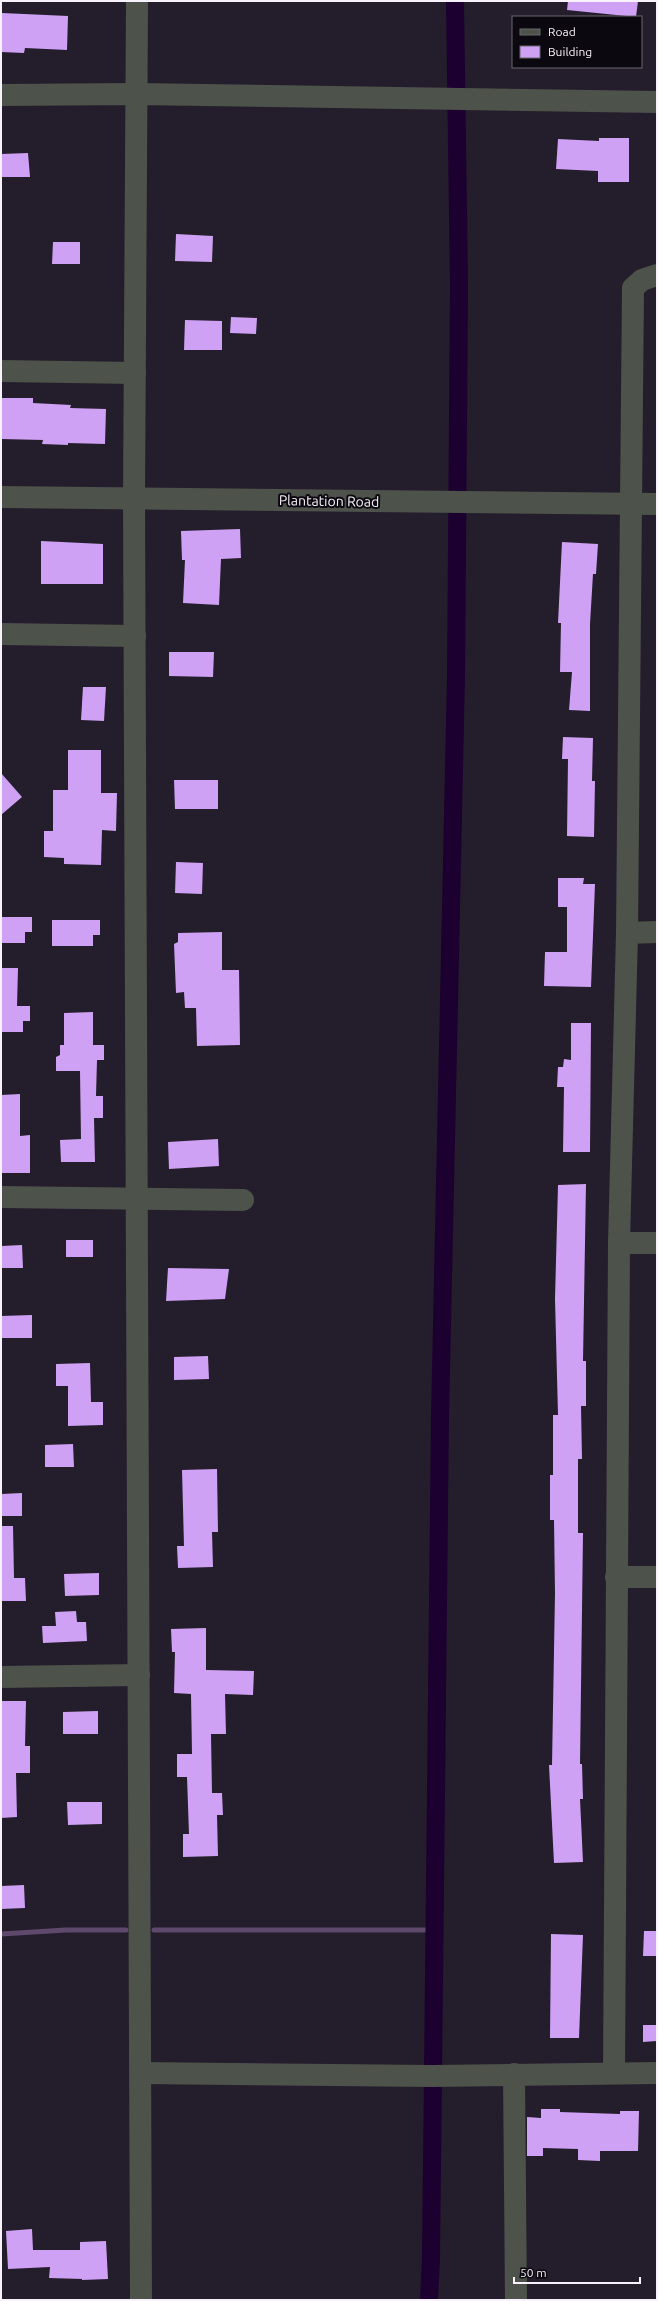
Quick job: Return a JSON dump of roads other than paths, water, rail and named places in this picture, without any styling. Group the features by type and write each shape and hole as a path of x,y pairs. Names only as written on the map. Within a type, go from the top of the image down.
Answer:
{"street":[{"path":"137,1 135,94 134,636 141,2300"},
{"path":"1,94 135,94 657,102"},
{"path":"614,2073 619,1243 627,933 633,288 642,280 657,275"},
{"path":"1,371 134,373"},
{"name":"Plantation Road","path":"1,497 657,504"},
{"path":"1,634 134,636"},
{"path":"627,933 657,932"},
{"path":"1,1197 243,1200"},
{"path":"619,1243 657,1243"},
{"path":"616,1577 657,1577"},
{"path":"1,1677 139,1675"},
{"path":"140,2072 433,2076 614,2073 657,2074"},
{"path":"514,2074 516,2300"}],"waterway":[{"path":"429,2300 431,2258 440,1416 456,677 459,286 455,1"},
{"path":"1,1934 66,1930 126,1930"},
{"path":"154,1930 435,1930"}]}
